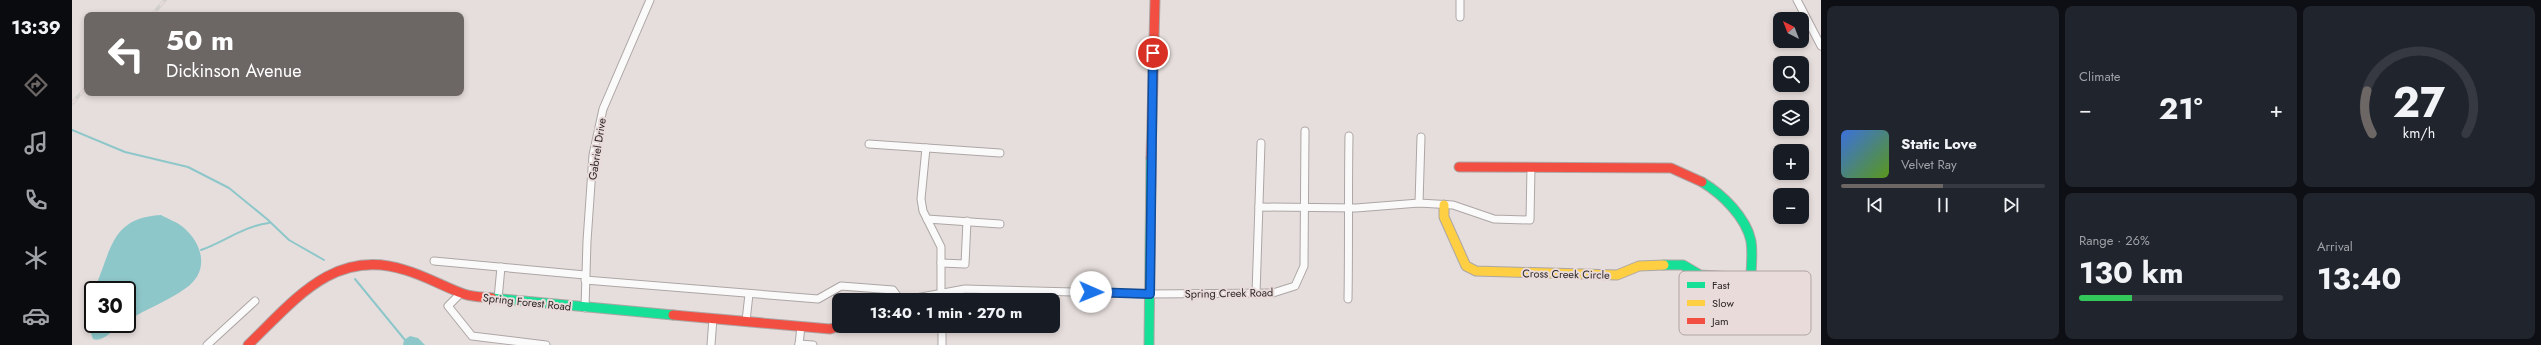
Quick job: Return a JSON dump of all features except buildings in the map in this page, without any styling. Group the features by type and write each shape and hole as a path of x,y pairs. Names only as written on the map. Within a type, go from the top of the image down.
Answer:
{"street":[{"name":"Gabriel Drive","path":"585,308 585,278 593,155 603,109 650,0"},
{"path":"1149,345 1151,137 1155,0"},
{"path":"1460,0 1460,17"},
{"path":"1797,0 1821,46"},
{"name":"Spring Creek Road","path":"1150,294 1273,294 1295,286 1304,266 1305,131"},
{"path":"1348,300 1350,222 1347,208 1349,136"},
{"path":"1419,202 1421,137"},
{"path":"1256,294 1261,142"},
{"path":"869,144 1000,153"},
{"path":"926,148 921,199 927,219 941,247 941,292"},
{"name":"Cross Creek Circle","path":"1459,167 1671,168 1683,171 1724,197 1749,236 1751,271"},
{"path":"1259,207 1347,208 1419,202 1444,205 1494,219 1530,220 1531,167"},
{"name":"Cross Creek Circle","path":"1444,205 1444,217 1466,266 1476,271 1617,275 1639,266 1684,265 1694,271"},
{"path":"927,219 1000,224"},
{"path":"941,264 965,264 967,221"},
{"path":"434,261 501,267 585,278 748,294 818,299 841,286 893,290 895,293"},
{"name":"Spring Forest Road","path":"248,345 310,285 334,272 351,266 387,265 428,278 461,293 498,299 585,308 832,328"},
{"path":"498,299 501,267"},
{"path":"936,293 965,289 1150,294"},
{"path":"461,293 448,306 472,336 546,345"},
{"path":"746,321 748,294"},
{"path":"207,345 255,301"},
{"path":"711,345 713,318"},
{"path":"801,326 799,344 813,345"},
{"path":"942,333 942,345"}],"water":[{"path":"161,215 183,227 190,234 199,249 201,266 194,281 186,288 136,316 136,281 98,281 115,239 122,230 132,222 144,217"},
{"path":"91,333 110,333 100,339 93,339"},
{"path":"410,336 418,338 425,345 403,345 404,340"}],"waterway":[{"path":"72,130 125,152 188,167 229,188 267,219 289,240 324,260"},
{"path":"201,250 251,227 269,223"},
{"path":"355,279 405,340"}],"railway":[{"path":"155,12 165,0"},
{"path":"72,103 84,90"}],"traffic: fast":[{"path":"1149,345 1151,158"},
{"path":"1702,182 1725,200 1739,215 1744,223 1751,241 1751,271"},
{"path":"1664,265 1683,265 1693,271"},
{"path":"492,298 673,315"}],"traffic: slow":[{"path":"1444,205 1444,217 1466,266 1476,271 1617,275 1639,266 1664,265"}],"traffic: jam":[{"path":"1151,158 1155,0"},
{"path":"1459,167 1671,168 1702,182"},
{"path":"248,345 282,311 317,282 336,272 357,266 380,265 405,270 464,294 492,298"},
{"path":"673,315 832,328"}],"route":[{"path":"1091,292 1150,294 1153,53"}]}
